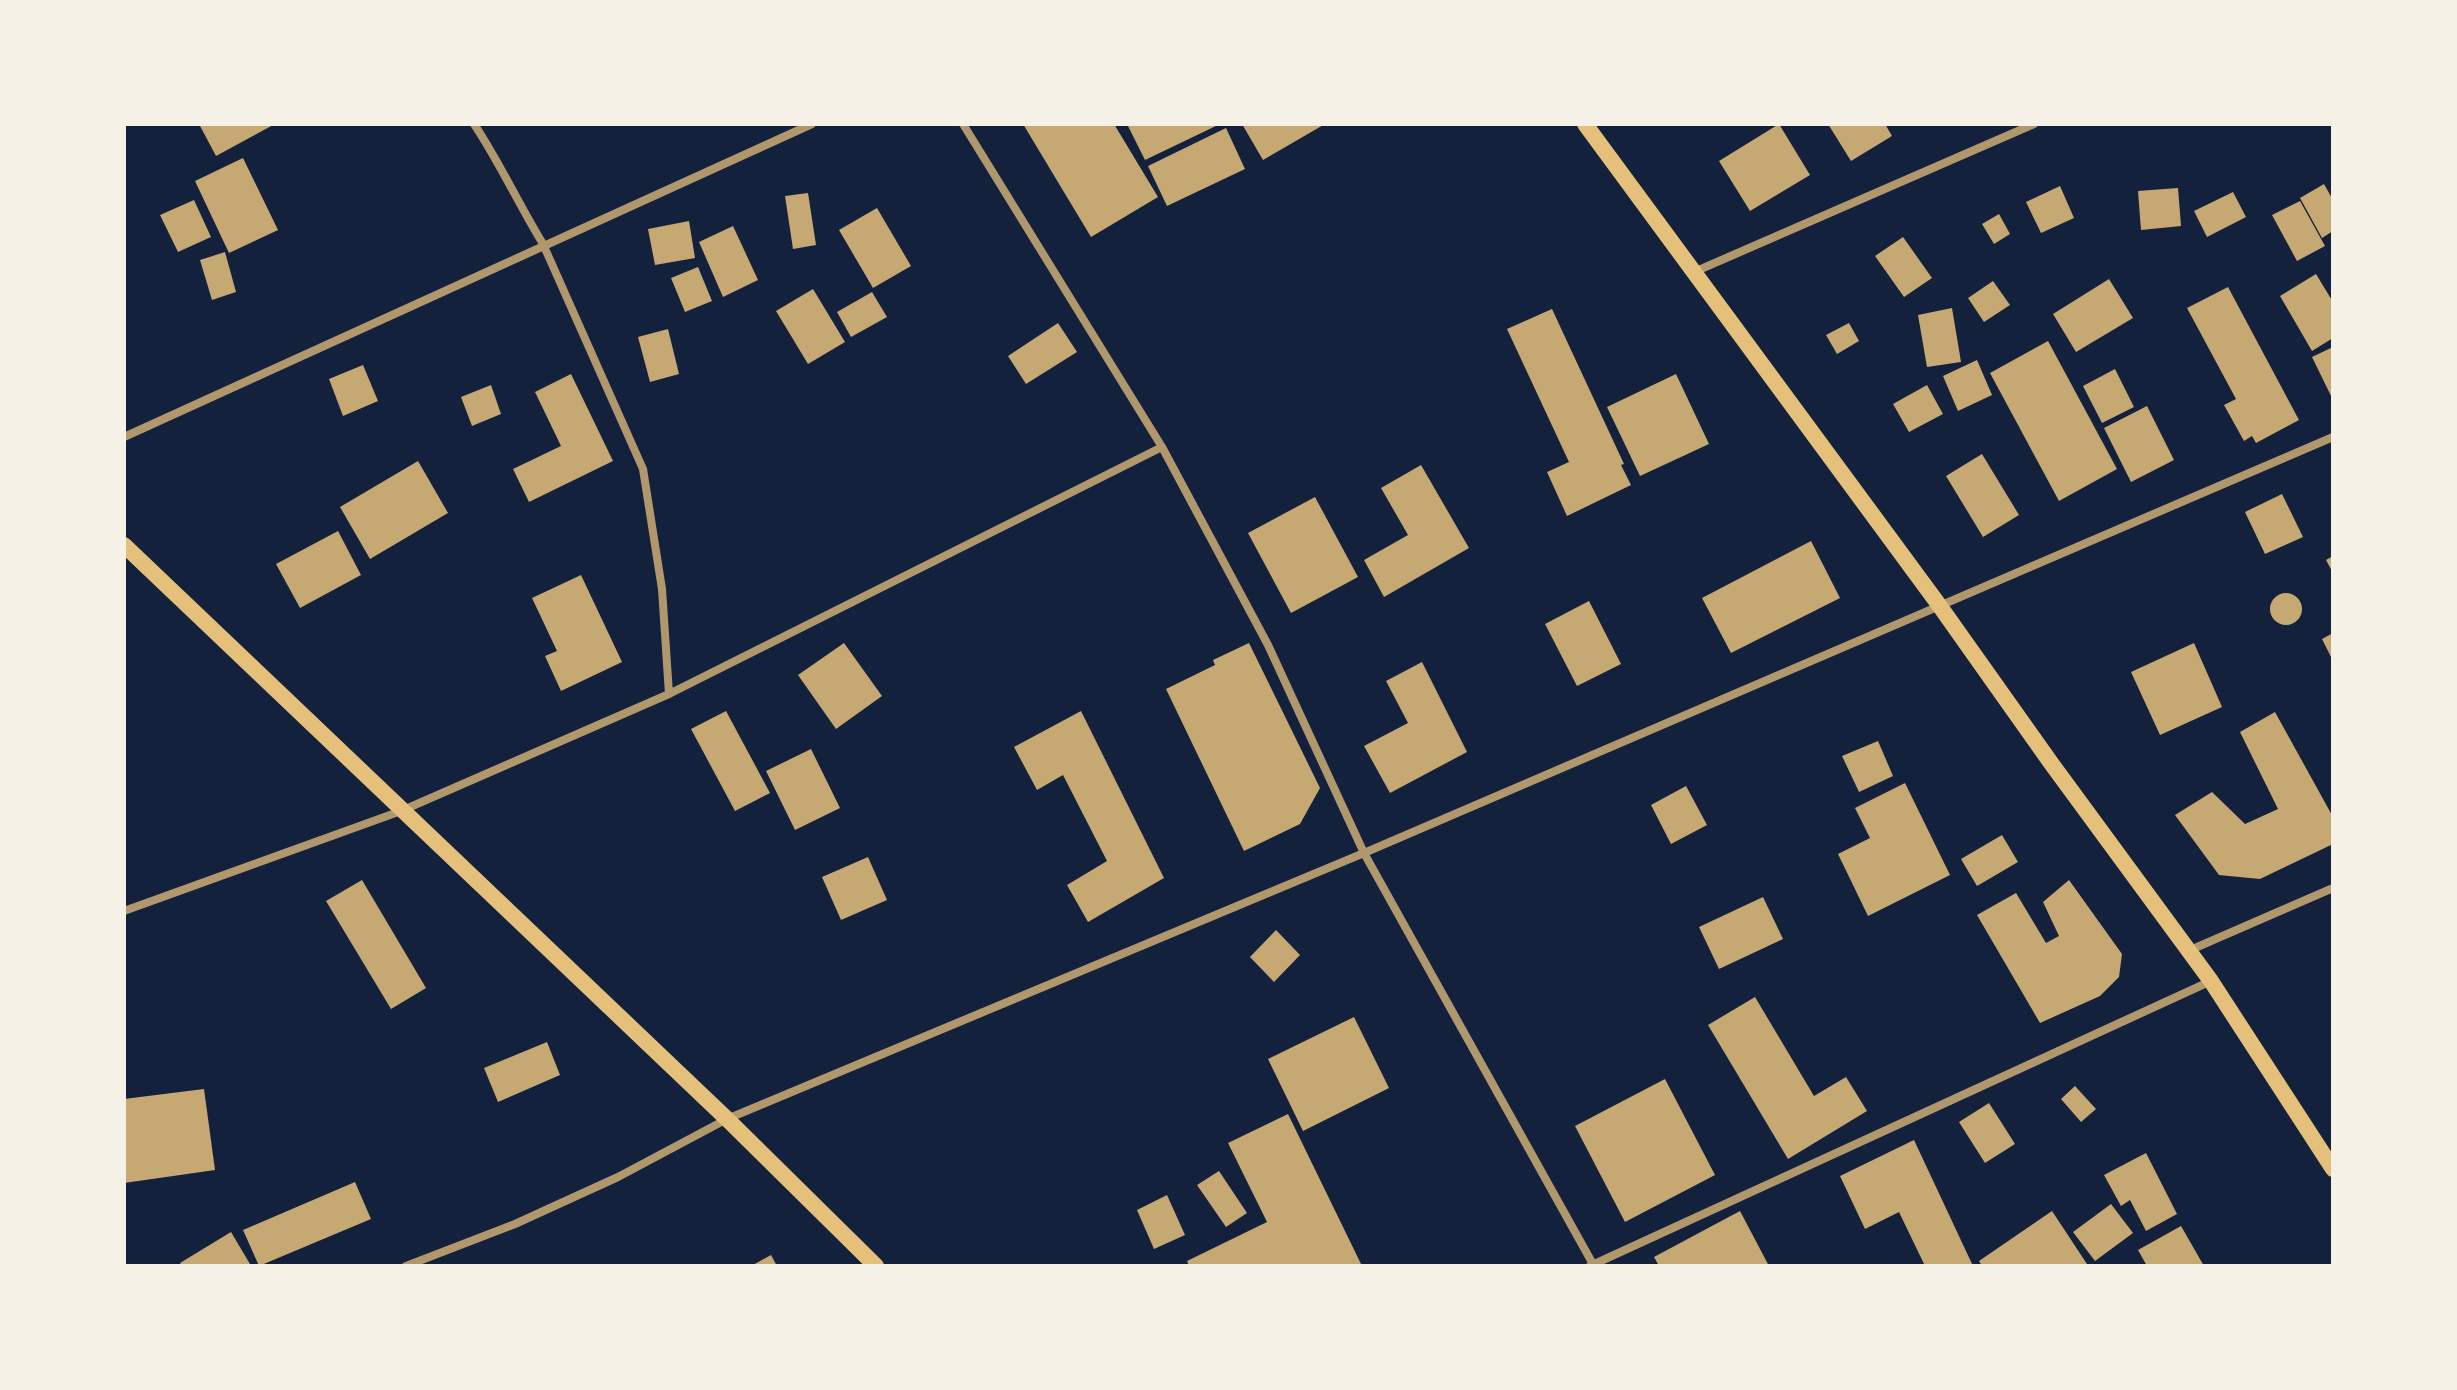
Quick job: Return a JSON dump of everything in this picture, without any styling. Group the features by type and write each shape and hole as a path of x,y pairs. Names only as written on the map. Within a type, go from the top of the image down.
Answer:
{"main road":[{"path":"1585,124 2211,981 2333,1169"},
{"path":"124,545 727,1119 876,1266"}],"street":[{"path":"474,124 543,244 643,469 662,589 669,694"},
{"path":"124,437 812,124"},
{"path":"963,124 1162,447 1268,645 1364,853 1593,1265 2211,981"},
{"path":"1693,273 2034,124"},
{"path":"406,1266 515,1224 605,1183 727,1119 1364,853 2333,437"},
{"path":"124,911 401,811 669,694 1162,447"},
{"path":"2188,951 2333,888"}],"building":[{"path":"199,124 275,124 216,156"},
{"path":"1023,124 1114,124 1158,197 1091,237"},
{"path":"1127,124 1220,124 1145,160"},
{"path":"1242,124 1325,124 1263,160"},
{"path":"1779,124 1810,175 1750,211 1719,161"},
{"path":"1828,124 1885,124 1892,136 1851,161"},
{"path":"1226,128 1245,169 1167,206 1148,166"},
{"path":"243,158 278,230 229,253 195,181"},
{"path":"2324,184 2333,200 2333,231 2322,238 2300,198"},
{"path":"2060,186 2074,218 2041,233 2026,202"},
{"path":"2178,188 2181,226 2141,230 2138,191"},
{"path":"2233,192 2246,217 2207,237 2194,211"},
{"path":"808,193 816,245 793,249 785,196"},
{"path":"194,200 211,237 178,252 160,215"},
{"path":"2300,201 2325,246 2297,261 2272,215"},
{"path":"877,208 911,266 873,288 839,230"},
{"path":"1999,214 2010,234 1994,244 1982,224"},
{"path":"689,221 695,258 655,265 648,229"},
{"path":"733,226 758,280 723,297 699,242"},
{"path":"1903,237 1932,278 1904,297 1875,256"},
{"path":"225,252 236,292 212,300 200,260"},
{"path":"698,267 712,301 685,312 671,278"},
{"path":"2316,274 2333,302 2333,338 2312,351 2280,296"},
{"path":"2109,279 2133,318 2076,352 2053,314"},
{"path":"1993,281 2010,305 1984,322 1968,298"},
{"path":"2228,287 2299,420 2256,443 2252,436 2244,441 2224,405 2236,399 2187,308"},
{"path":"813,289 845,342 808,364 776,311"},
{"path":"872,292 887,317 851,337 837,312"},
{"path":"1952,308 1961,362 1927,367 1918,315"},
{"path":"1552,309 1631,485 1567,516 1547,472 1569,462 1507,329"},
{"path":"1058,323 1077,352 1026,384 1008,356"},
{"path":"1849,323 1859,341 1837,354 1826,335"},
{"path":"668,329 679,374 650,382 638,337"},
{"path":"2048,341 2117,469 2059,501 1990,373"},
{"path":"2333,347 2333,400 2312,357"},
{"path":"1977,360 1992,395 1958,411 1943,376"},
{"path":"363,365 378,401 343,416 329,379"},
{"path":"2115,369 2134,407 2102,423 2083,386"},
{"path":"571,374 613,461 529,502 513,469 561,446 535,392"},
{"path":"1676,374 1709,444 1640,476 1607,407"},
{"path":"491,385 501,414 472,426 461,397"},
{"path":"1927,385 1943,414 1909,432 1893,404"},
{"path":"2147,406 2174,460 2131,482 2104,428"},
{"path":"1982,454 2019,515 1983,537 1946,476"},
{"path":"418,461 448,513 370,559 340,507"},
{"path":"1421,465 1469,548 1384,597 1364,560 1408,535 1381,488"},
{"path":"2282,494 2303,537 2265,554 2245,512"},
{"path":"1315,497 1358,577 1291,613 1248,533"},
{"path":"338,531 361,575 300,608 276,564"},
{"path":"1811,541 1840,598 1731,653 1702,598"},
{"path":"2333,556 2333,573 2326,560"},
{"path":"581,575 622,662 561,691 545,656 557,651 532,598"},
{"path":"2286,593 2298,597 2302,609 2298,621 2286,625 2274,621 2270,609 2274,597"},
{"path":"1589,601 1621,664 1577,686 1545,624"},
{"path":"2333,633 2333,661 2322,639"},
{"path":"844,643 882,696 836,729 798,675"},
{"path":"1249,643 1320,788 1300,824 1244,851 1166,689 1215,665 1213,660"},
{"path":"2194,643 2222,707 2160,735 2131,672"},
{"path":"1422,662 1467,752 1390,793 1364,746 1408,723 1386,681"},
{"path":"726,711 770,793 735,811 691,729"},
{"path":"1081,711 1164,878 1088,922 1067,885 1107,861 1063,775 1037,790 1014,747"},
{"path":"2275,712 2333,817 2333,844 2260,879 2219,875 2175,815 2212,792 2245,824 2278,809 2240,732"},
{"path":"1878,741 1893,776 1859,792 1842,756"},
{"path":"811,749 840,808 795,830 766,771"},
{"path":"1905,783 1950,875 1868,916 1838,854 1870,838 1855,808"},
{"path":"1686,786 1707,825 1671,844 1651,805"},
{"path":"2002,835 2018,862 1977,886 1961,859"},
{"path":"868,857 887,900 841,920 822,877"},
{"path":"362,880 426,988 391,1009 326,901"},
{"path":"2069,880 2122,954 2119,977 2100,996 2040,1023 1977,915 2016,893 2046,943 2059,936 2043,902"},
{"path":"1763,897 1783,939 1719,969 1699,927"},
{"path":"1276,930 1300,955 1274,982 1250,957"},
{"path":"1755,997 1814,1096 1846,1077 1867,1111 1788,1159 1708,1025"},
{"path":"1354,1017 1389,1088 1303,1131 1268,1059"},
{"path":"547,1042 560,1075 498,1102 484,1068"},
{"path":"1665,1079 1715,1175 1625,1222 1575,1126"},
{"path":"2075,1086 2096,1109 2081,1122 2061,1099"},
{"path":"204,1089 215,1170 124,1183 124,1099"},
{"path":"1989,1103 2015,1144 1985,1163 1959,1122"},
{"path":"1288,1114 1362,1266 1189,1266 1187,1261 1267,1222 1228,1143"},
{"path":"1914,1140 1973,1266 1925,1266 1899,1212 1865,1229 1840,1176"},
{"path":"2146,1153 2177,1214 2146,1231 2130,1200 2121,1206 2104,1175"},
{"path":"1219,1171 1247,1213 1226,1227 1197,1185"},
{"path":"355,1182 371,1219 259,1266 243,1230"},
{"path":"1167,1195 1185,1235 1154,1249 1137,1210"},
{"path":"2111,1204 2133,1233 2095,1261 2073,1232"},
{"path":"1740,1211 1769,1266 1659,1266 1654,1257"},
{"path":"2052,1211 2087,1264 1982,1266 1979,1261"},
{"path":"2181,1226 2204,1266 2147,1266 2138,1250"},
{"path":"231,1232 250,1264 182,1266 180,1263"},
{"path":"771,1255 777,1266 751,1266"}]}
